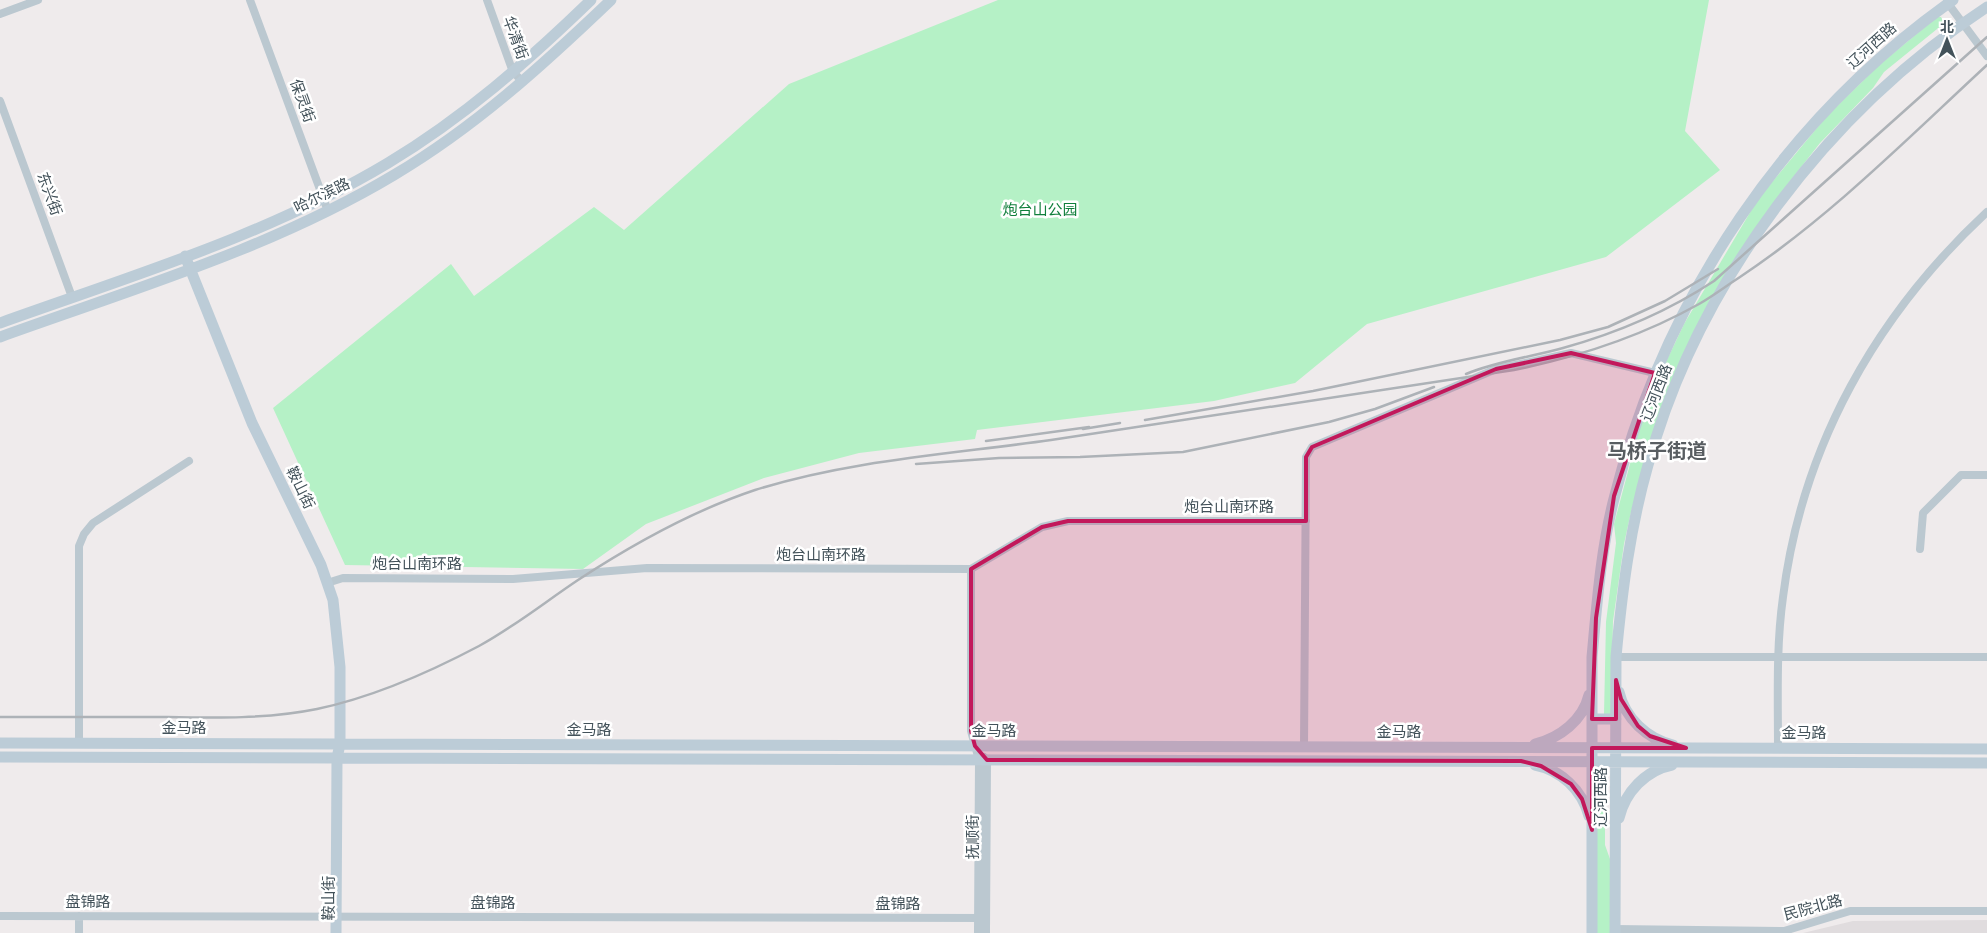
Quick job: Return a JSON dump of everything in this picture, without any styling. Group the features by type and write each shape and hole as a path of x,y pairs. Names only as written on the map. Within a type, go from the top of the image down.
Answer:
{"main road":[{"name":"哈尔滨路","path":"0,323 243,235 323,198 388,163 430,136 514,72 591,0"},
{"name":"哈尔滨路","path":"0,337 282,233 395,175 441,145 523,82 610,0"},
{"name":"辽河西路","path":"1592,933 1592,681 1596,618 1614,496 1638,418 1655,373 1686,307 1736,224 1766,181 1794,146 1856,80 1901,39 1949,1"},
{"name":"辽河西路","path":"1615,931 1616,657 1628,553 1648,463 1678,380 1703,325 1752,245 1811,162 1846,123 1879,92 1963,23 1987,7"},
{"name":"鞍山街","path":"185,256 252,423 321,565 333,600 338,637 341,758 340,916 336,933"},
{"path":"1616,680 1621,699 1628,714 1638,726 1650,736 1686,748"},
{"path":"1521,747 1542,742 1559,734 1572,724 1589,698 1592,681"},
{"path":"1592,718 1616,718"},
{"name":"金马路","path":"0,743 1987,749"},
{"name":"金马路","path":"0,757 1987,763"},
{"path":"1521,761 1541,766 1558,774 1571,784 1582,799 1592,830"},
{"path":"1616,829 1624,804 1638,783 1651,773 1667,766 1688,762"},
{"name":"鞍山街","path":"340,916 344,933"}],"street":[{"path":"0,14 38,0"},
{"name":"保灵街","path":"250,0 328,211"},
{"name":"华清街","path":"487,0 514,72 523,82"},
{"path":"1949,1 1987,56"},
{"name":"东兴街","path":"0,101 72,297"},
{"path":"1778,748 1778,657 1783,597 1793,542 1807,486 1829,428 1848,387 1886,325 1924,277 1987,212"},
{"path":"1304,747 1306,457 1312,446 1496,369 1571,353 1655,373"},
{"path":"79,743 79,546 84,534 93,523 189,461"},
{"path":"1920,549 1922,513 1962,475 1987,475"},
{"name":"炮台山南环路","path":"327,583 343,578 555,577 647,568 970,569 1042,527 1068,521 1306,521"},
{"name":"抚顺街","path":"970,569 970,731 975,746 983,760 982,918 978,933"},
{"path":"1616,657 1987,657"},
{"name":"民院北路","path":"1615,931 1784,931 1850,911 1987,911"},
{"name":"盘锦路","path":"0,916 982,918"},
{"path":"79,916 79,933"},
{"name":"抚顺街","path":"982,918 986,933"}],"highlighted area":[{"path":"1571,353 1655,373 1614,496 1596,618 1592,719 1616,719 1616,680 1621,699 1638,726 1650,736 1686,748 1592,748 1592,830 1582,799 1571,784 1541,766 1521,761 987,760 975,746 971,731 971,569 1042,527 1068,521 1306,521 1306,457 1312,447 1496,369"}],"shaded area":[{"path":"1987,920 1987,933 1803,933 1853,921"}],"green space":[{"name":"炮台山公园","path":"998,0 1709,0 1685,131 1720,170 1606,257 1367,324 1295,383 1214,401 977,430 975,439 859,453 764,478 646,524 583,569 345,565 273,408 451,264 474,296 594,207 624,230 789,84"},
{"path":"1937,17 1941,17 1942,25 1884,72 1873,88 1820,143 1787,185 1695,329 1668,391 1631,512 1624,544 1613,621 1611,714 1604,714 1606,622 1616,543 1614,524 1642,419 1655,385 1684,324 1758,199 1826,117 1878,66"},
{"path":"1599,791 1603,791 1605,794 1605,845 1610,859 1610,933 1596,933 1596,794"}],"railway":[{"path":"1466,374 1502,362 1563,348 1603,336 1660,312 1714,281 1987,37"},
{"path":"0,717 204,718 280,715 317,709 380,691 460,656 505,631 578,580 642,541 708,508 755,490 791,480 865,465 1109,432 1514,370 1586,352 1632,336 1699,304 1773,254 1837,203 1987,65"},
{"path":"1145,420 1313,391 1560,340 1608,327 1665,301 1718,269"},
{"path":"916,464 999,458 1080,457 1183,452 1329,422 1375,409 1434,387"},
{"path":"1083,429 1120,423"},
{"path":"986,441 1089,427"}],"district":[{"name":"马桥子街道","path":"1657,452"}]}
